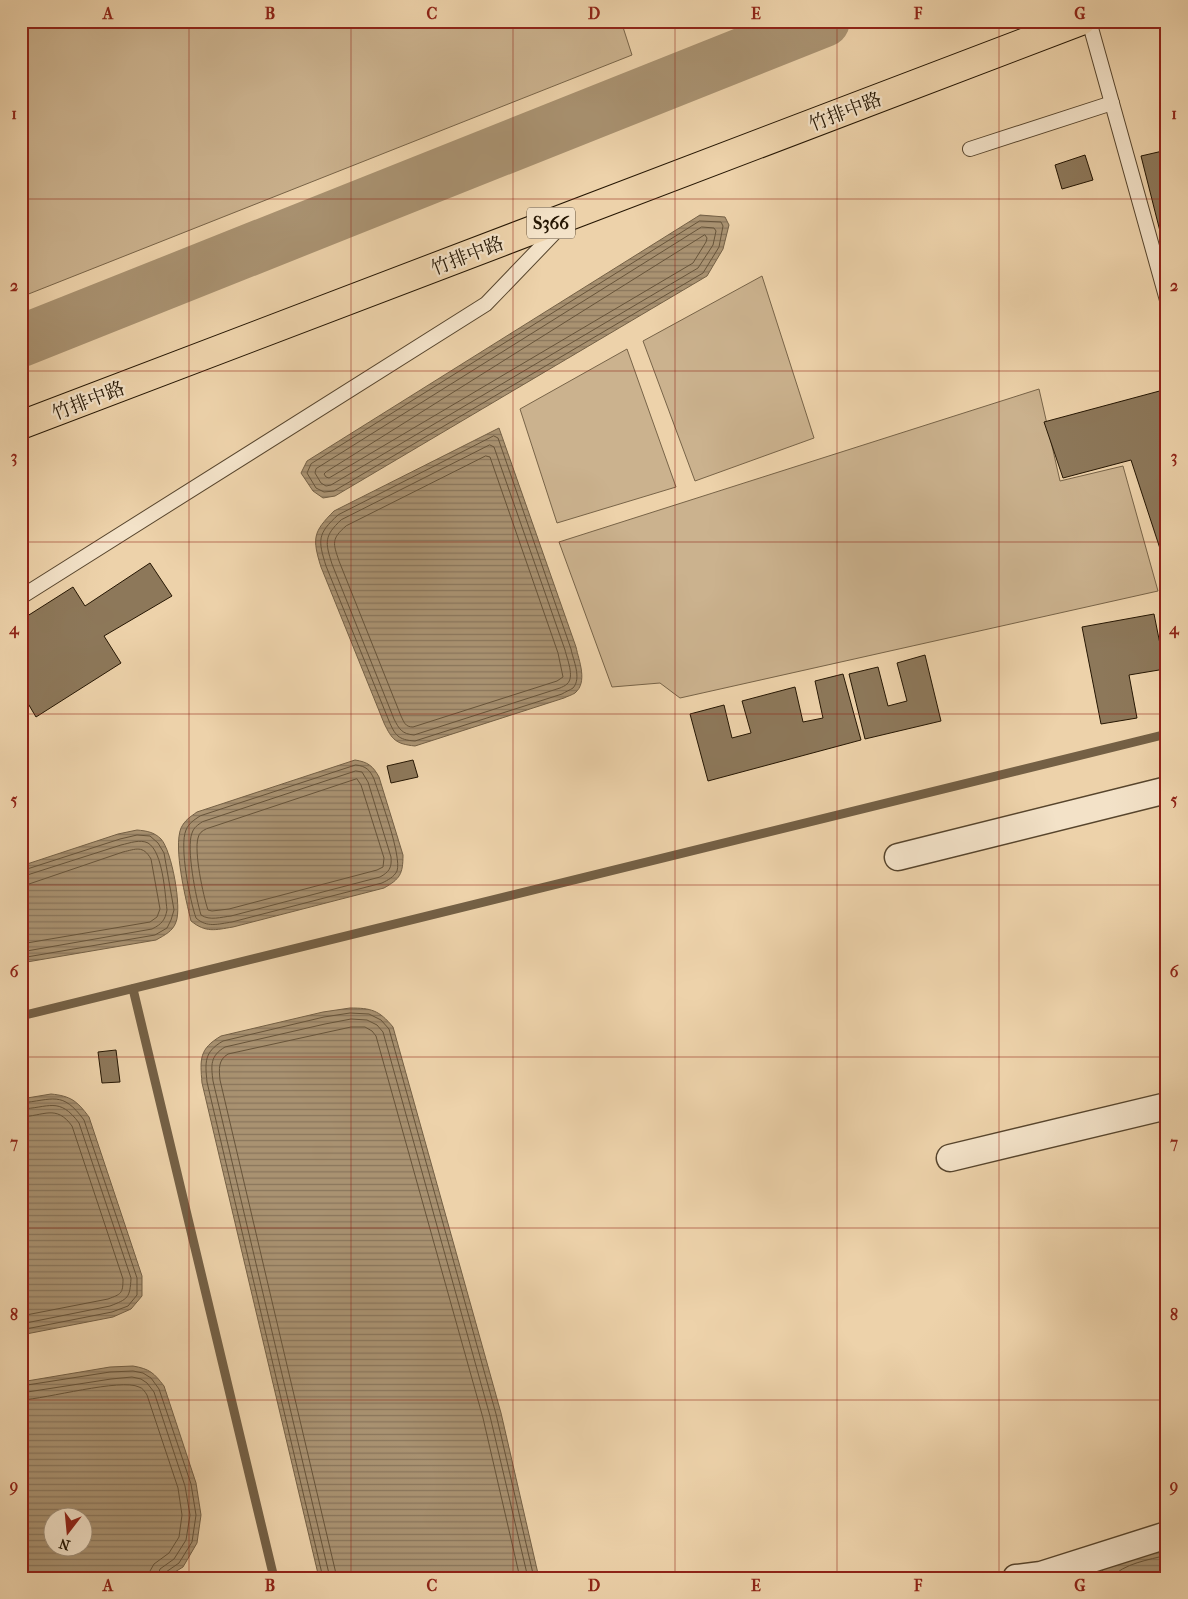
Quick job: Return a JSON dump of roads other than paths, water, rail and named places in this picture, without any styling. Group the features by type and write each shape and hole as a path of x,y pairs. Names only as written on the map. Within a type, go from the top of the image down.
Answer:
{"main road":[{"name":"竹排中路","path":"21,425 1081,21"}],"street":[{"path":"898,857 1167,790"},
{"path":"950,1158 1167,1106"},
{"path":"1016,1578 1041,1575 1167,1535"}],"lane":[{"path":"1089,21 1167,300"},
{"path":"970,149 1112,103"},
{"path":"21,597 486,304 572,215"}],"water":[{"path":"700,215 725,217 729,225 723,249 707,276 335,496 323,498 313,491 301,473 307,461"},
{"path":"499,428 576,647 582,677 581,683 575,693 564,698 415,746 403,744 392,737 384,723 321,567 316,549 316,536 318,530 334,511"},
{"path":"355,760 370,765 379,777 403,855 401,871 394,882 384,888 233,927 216,930 206,929 191,921 181,874 178,848 181,828 186,821 197,812"},
{"path":"137,830 156,835 165,845 169,855 178,905 178,915 173,928 156,940 21,963 21,866 118,834"},
{"path":"350,1008 374,1011 393,1027 501,1413 539,1578 319,1578 202,1083 201,1061 208,1045 221,1036 323,1012"},
{"path":"51,1094 73,1100 89,1117 142,1276 142,1296 131,1309 113,1317 21,1335 21,1099"},
{"path":"133,1366 148,1370 164,1386 196,1483 201,1515 197,1543 183,1567 165,1578 21,1578 21,1382 110,1367"},
{"path":"1167,1543 1167,1578 1097,1578 1109,1564"}],"waterway":[{"path":"21,341 824,21"},
{"path":"21,1016 1167,734"},
{"path":"133,989 274,1578"}]}
